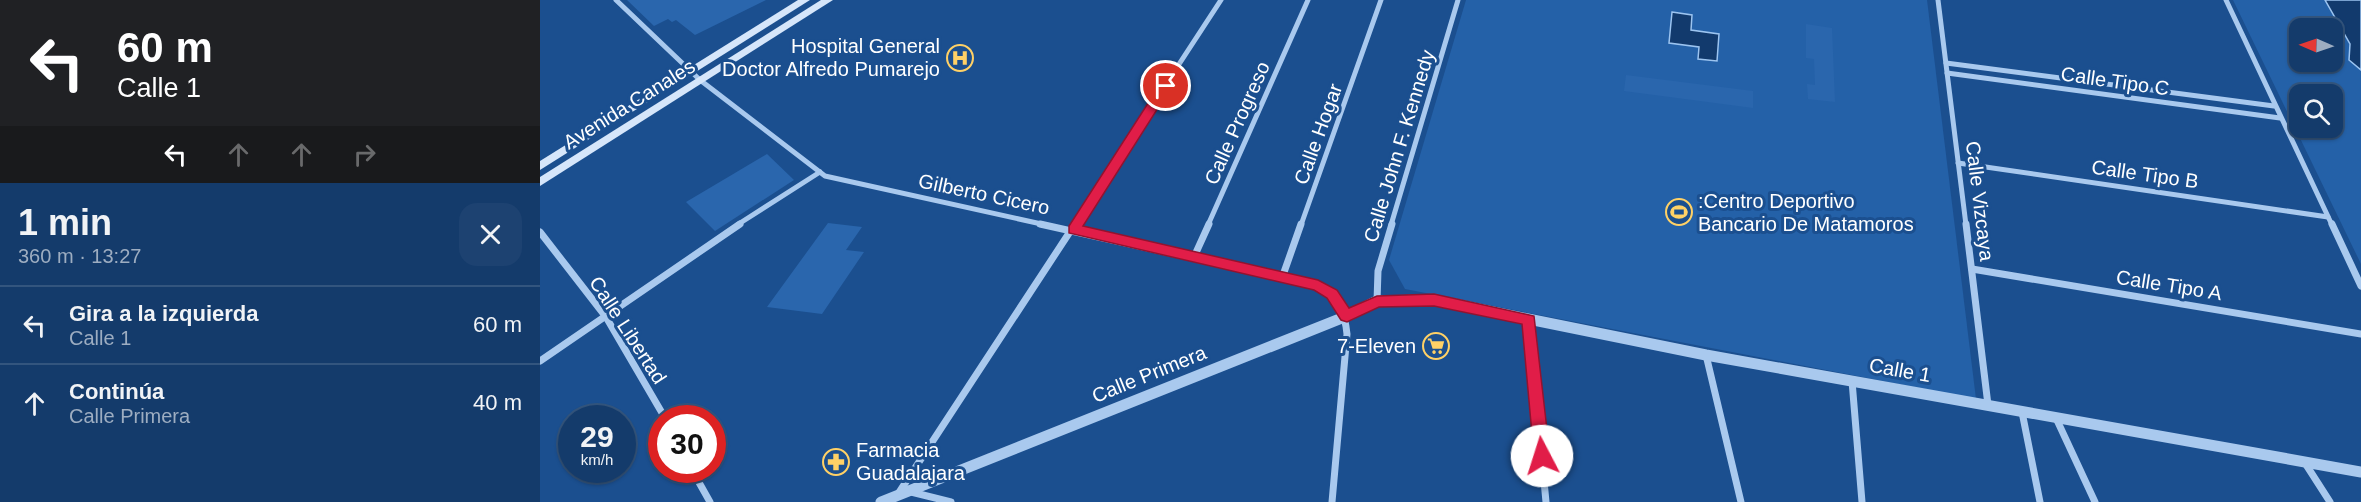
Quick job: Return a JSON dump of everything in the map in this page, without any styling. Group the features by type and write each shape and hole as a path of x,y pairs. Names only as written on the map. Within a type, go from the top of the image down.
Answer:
{"main road":[{"path":"540,166 805,0"},
{"name":"Avenida Canales","path":"540,182 824,1"}],"street":[{"name":"Gilberto Cicero","path":"616,0 700,80 820,172 837,180 1074,229 1318,286 1332,294 1347,316"},
{"path":"894,500 1074,229 1221,0"},
{"name":"Calle Progreso","path":"1194,257 1308,0"},
{"name":"Calle Hogar","path":"1282,278 1382,0"},
{"name":"Calle John F. Kennedy","path":"1377,301 1378,271 1458,0"},
{"name":"Calle Vizcaya","path":"1938,0 1989,406"},
{"path":"2226,0 2274,106 2361,286"},
{"name":"Calle Tipo C","path":"1946,63 2274,106"},
{"name":"Calle Tipo C","path":"1947,73 2280,118"},
{"name":"Calle Tipo B","path":"1958,163 2328,217"},
{"path":"540,361 721,236 820,172"},
{"name":"Calle Libertad","path":"540,232 606,317 657,405"},
{"name":"Calle Tipo A","path":"1971,269 2361,334"},
{"name":"Calle Primera","path":"881,502 894,500 909,491 1347,316 1377,301 1434,300"},
{"name":"Calle 1","path":"1434,300 1706,355 2361,472"},
{"path":"1332,502 1347,316"},
{"path":"1529,320 1546,502"},
{"path":"1706,355 1741,502"},
{"path":"1852,381 1862,502"},
{"path":"2022,412 2040,502"},
{"path":"2056,418 2095,502"},
{"path":"2305,463 2330,502"},
{"path":"699,483 710,502"},
{"path":"909,491 951,502"}],"shaded area":[{"name":":Centro Deportivo Bancario De Matamoros","path":"1466,0 1927,0 1976,399 1405,289 1389,260"},
{"path":"2233,0 2361,0 2361,264 2300,138 2343,138 2343,84 2289,84 2289,116"},
{"path":"2325,0 2361,0 2361,70 2349,60 2350,44 2343,32 2343,18 2335,18"},
{"path":"1672,12 1692,15 1691,30 1719,34 1717,61 1698,59 1699,47 1669,43"}],"building":[{"path":"627,0 766,0 695,35 676,20 672,22 668,19 654,26"},
{"path":"1806,24 1832,28 1835,102 1808,99 1807,84 1815,85 1814,59 1806,58"},
{"path":"1626,75 1753,91 1753,108 1624,91"},
{"path":"767,154 794,180 715,231 686,202"},
{"path":"828,223 862,227 846,250 864,252 822,314 767,307"}],"place":[{"name":"Hospital General Doctor Alfredo Pumarejo","path":"960,58"},
{"name":":Centro Deportivo Bancario De Matamoros","path":"1679,212"},
{"name":"7-Eleven","path":"1436,346"},
{"name":"Farmacia Guadalajara","path":"836,462"}],"route":[{"path":"1166,86 1074,229 1318,286 1332,294 1347,316 1377,301 1434,300 1529,320 1542,456"}]}
